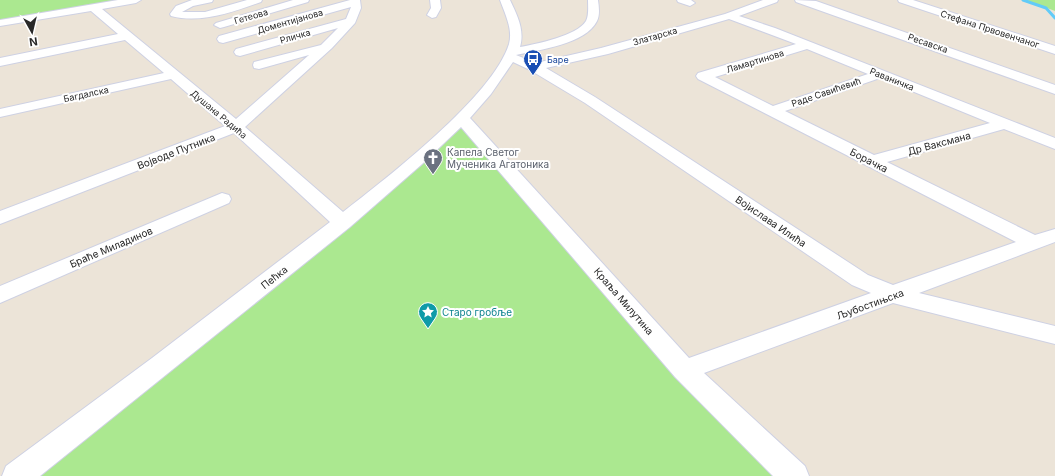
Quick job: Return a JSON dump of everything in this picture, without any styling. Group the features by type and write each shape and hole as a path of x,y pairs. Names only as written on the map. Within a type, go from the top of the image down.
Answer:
{"street":[{"path":"0,23 136,0"},
{"path":"208,0 177,9 175,14 190,16 202,15 257,0"},
{"name":"Гетеова","path":"220,25 304,0"},
{"path":"432,15 436,8 435,0"},
{"path":"505,0 516,27 517,34 511,53 533,49 587,28 595,12 593,0"},
{"name":"Златарска","path":"535,67 604,51 729,16 773,0"},
{"name":"Ресавска","path":"800,0 1055,90"},
{"path":"820,6 835,0"},
{"name":"Стефана Првовенчаног","path":"903,0 1055,50"},
{"name":"Војводе Путника","path":"0,218 236,127 261,103 328,45 350,21 356,8 356,1"},
{"name":"Доментијанова","path":"223,39 356,1"},
{"name":"Душана Радића","path":"93,7 172,75 236,127 343,223"},
{"name":"Раваничка","path":"729,16 807,45 1055,144"},
{"name":"Рличка","path":"240,52 350,21"},
{"path":"0,62 127,36"},
{"path":"259,65 328,45"},
{"name":"Ламартинова","path":"703,76 807,45"},
{"name":"Војислава Илића","path":"511,53 590,100 860,280 895,295 1055,334"},
{"name":"Пећка","path":"17,476 124,395 343,223 398,176 462,118 476,103 496,77 511,53"},
{"name":"Раде Савићевић","path":"772,111 880,74"},
{"name":"Багдалска","path":"0,113 172,75"},
{"name":"Борачка","path":"703,76 1034,243"},
{"name":"Краља Милутина","path":"462,118 684,370 794,476"},
{"name":"Др Ваксмана","path":"872,161 1006,124"},
{"name":"Браће Миладинов","path":"0,295 222,199"},
{"name":"Љубостињска","path":"684,370 895,295 1055,235"}],"green space":[{"path":"0,0 136,0 0,23"},
{"path":"1026,0 1055,0 1055,11"},
{"name":"Старо гробље","path":"462,118 794,476 17,476"}],"waterway":[{"path":"1023,0 1046,8 1055,18"}],"place":[{"name":"Баре","path":"533,76"},
{"name":"Капела Светог Мученика Агатоника","path":"433,175"},
{"name":"Старо гробље","path":"428,329"}]}
